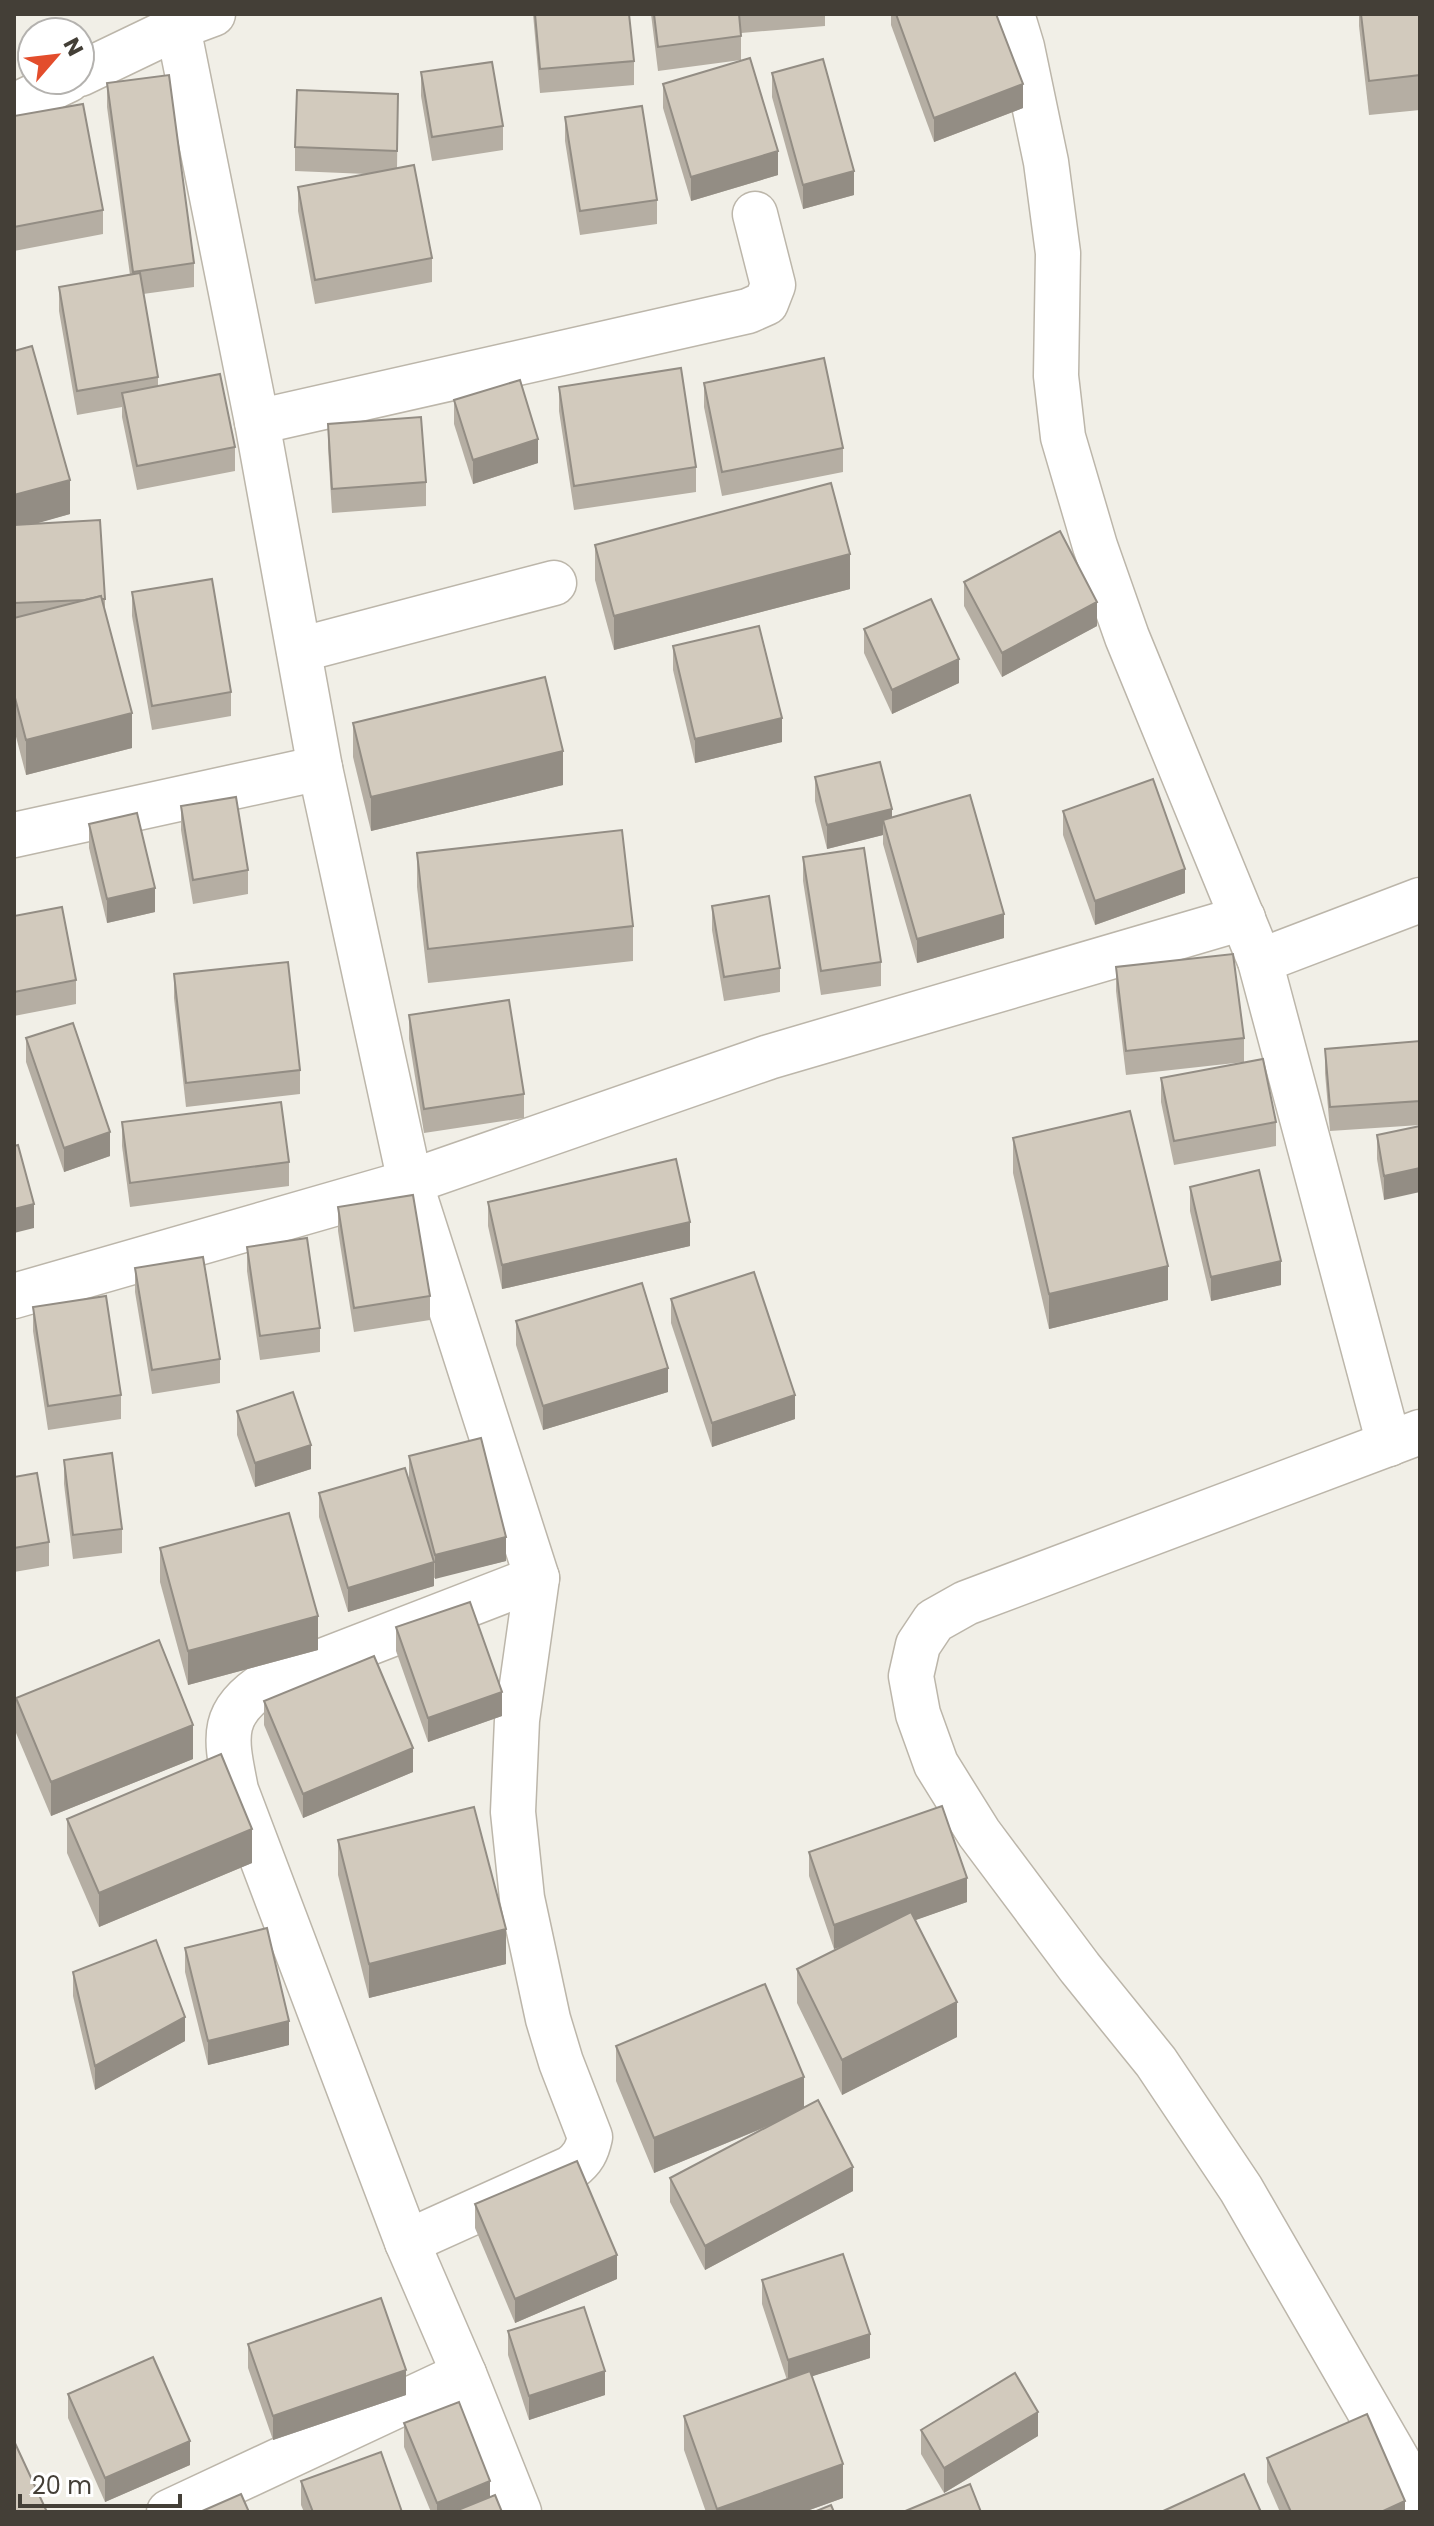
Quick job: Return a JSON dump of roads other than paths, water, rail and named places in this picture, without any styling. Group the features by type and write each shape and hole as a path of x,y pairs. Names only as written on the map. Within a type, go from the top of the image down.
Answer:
{"street":[{"path":"1012,14 1046,162 1058,253 1056,376 1063,437 1095,546 1127,637 1260,961 1404,1438 966,1603 934,1621 918,1645 911,1676 918,1714 936,1764 979,1833 1080,1968 1156,2062 1241,2189 1420,2499"},
{"path":"96,67 196,20 257,422 320,768 410,1182 537,1578 517,1720 513,1812 522,1898 545,2004 561,2062 590,2137 588,2149 582,2160 571,2168 407,2242"},
{"path":"14,106 35,96"},
{"path":"257,422 748,311 766,303 773,285 755,214"},
{"path":"299,650 554,583"},
{"path":"14,835 320,768"},
{"path":"1260,961 1420,900"},
{"path":"14,1296 410,1182 769,1057 1243,918"},
{"path":"519,2512 407,2242 236,1790 227,1745 233,1712 256,1689 268,1682 537,1578"},
{"path":"169,2512 464,2374"}]}
